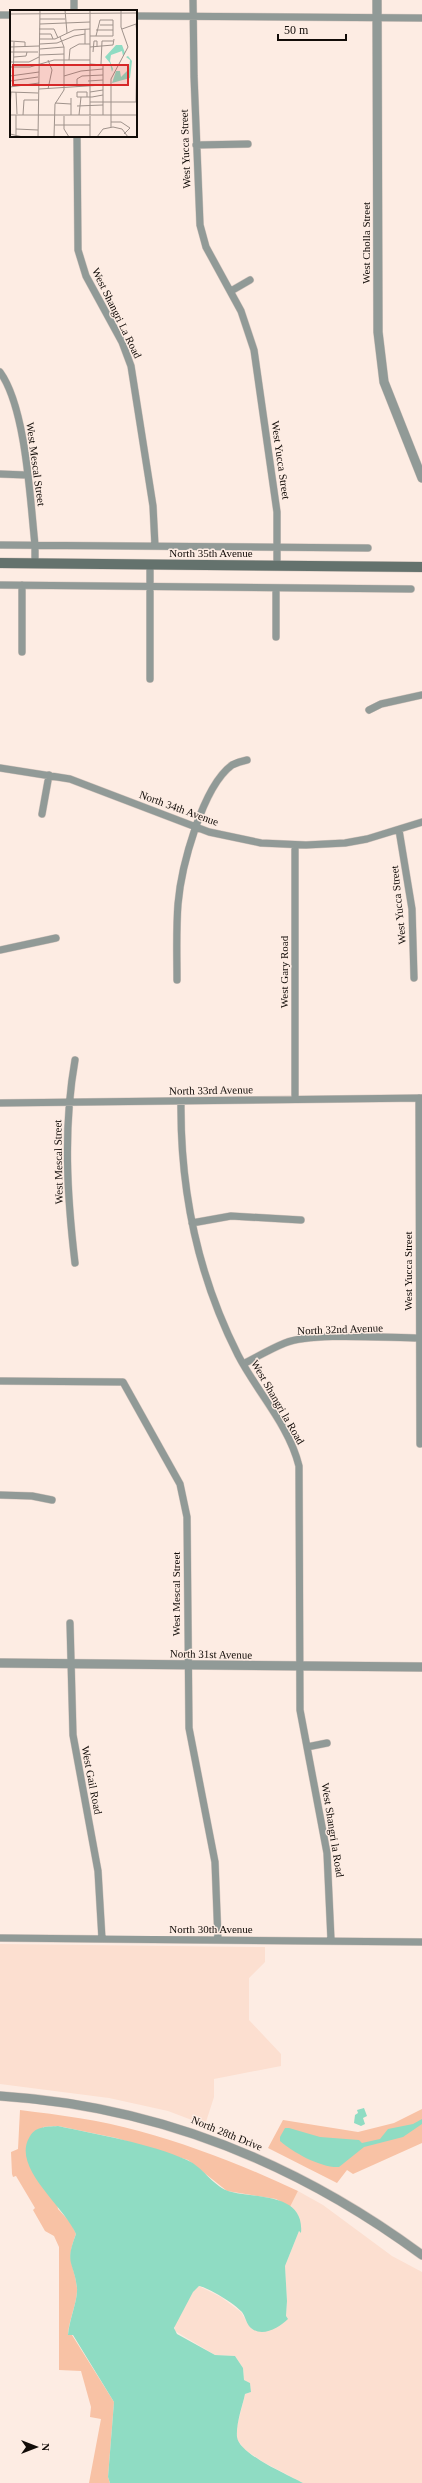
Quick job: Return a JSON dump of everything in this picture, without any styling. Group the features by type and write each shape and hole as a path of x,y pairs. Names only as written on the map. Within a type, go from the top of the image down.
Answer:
{"main road":[{"name":"North 35th Avenue","path":"0,563 422,567"}],"street":[{"name":"West Yucca Street","path":"193,0 196,144 199,212 203,240 231,290 248,326 256,360 277,512 277,565"},
{"name":"West Cholla Street","path":"377,0 380,357 390,400 422,478"},
{"path":"137,16 422,18"},
{"name":"West Shangri La Road","path":"77,137 77,235 81,263 122,342 132,366 154,506 155,546"},
{"path":"196,144 248,144"},
{"path":"231,290 250,280"},
{"name":"West Mescal Street","path":"0,372 8,383 17,408 35,546 35,563"},
{"path":"0,474 26,475"},
{"name":"North 35th Avenue","path":"0,545 368,548"},
{"path":"150,564 150,679"},
{"path":"0,585 411,589"},
{"path":"22,586 22,652"},
{"path":"276,588 276,637"},
{"path":"369,710 381,704 422,695"},
{"path":"177,980 178,904 185,862 213,788 221,776 233,765 247,760"},
{"name":"North 34th Avenue","path":"0,768 49,775 82,783 209,832 262,843 295,845 345,843 399,830 422,822"},
{"path":"42,814 49,775"},
{"name":"West Yucca Street","path":"399,830 412,909 414,978"},
{"name":"West Gary Road","path":"295,845 295,1099"},
{"path":"0,950 56,938"},
{"name":"West Mescal Street","path":"75,1263 68,1187 69,1102 76,1060"},
{"name":"West Yucca Street","path":"420,1444 421,1098"},
{"name":"North 33rd Avenue","path":"0,1103 421,1098"},
{"name":"West Shangri la Road","path":"181,1101 181,1148 192,1223 208,1283 243,1364 291,1442 299,1466 300,1710 306,1747 321,1813 327,1853 331,1940"},
{"path":"192,1223 231,1216 301,1220"},
{"name":"North 32nd Avenue","path":"243,1364 285,1343 295,1341 330,1338 420,1338"},
{"name":"West Mescal Street","path":"0,1381 123,1382 180,1484 186,1501 189,1728 215,1862 218,1940"},
{"path":"0,1494 32,1496 52,1500"},
{"name":"West Gail Road","path":"70,1623 73,1735 98,1871 102,1939"},
{"name":"North 31st Avenue","path":"0,1663 422,1667"},
{"path":"306,1747 327,1743"},
{"name":"North 30th Avenue","path":"0,1938 422,1942"},
{"name":"North 28th Drive","path":"0,2096 67,2104 183,2128 286,2170 364,2215 422,2255"}],"shaded area":[{"path":"0,1944 265,1947 265,1962 249,1978 249,2020 281,2054 281,2066 214,2079 214,2097 205,2125 168,2111 109,2098 0,2084"},
{"path":"364,2108 367,2116 363,2118 365,2124 361,2126 354,2123 355,2115 358,2113 357,2110"},
{"path":"422,2109 422,2143 353,2174 347,2170 337,2183 268,2148 283,2120 358,2132 394,2123"},
{"path":"20,2110 95,2121 160,2137 220,2158 298,2191 290,2207 276,2199 227,2191 188,2160 116,2138 58,2126 43,2127 58,2209 71,2223 76,2234 71,2251 71,2262 76,2279 77,2293 68,2334 72,2335 114,2402 108,2477 110,2483 89,2483 101,2419 90,2417 91,2407 81,2371 59,2370 59,2247 54,2236 45,2231 33,2210 35,2208 16,2176 13,2177 12,2174 11,2152 18,2149"},
{"path":"422,2119 422,2124 403,2137 364,2147 339,2167 324,2165 308,2159 280,2141 280,2137 285,2128 289,2128 320,2137 359,2140 362,2143 380,2139 388,2129 413,2124"},
{"path":"58,2126 124,2140 172,2154 193,2163 217,2185 228,2191 275,2199 286,2203 295,2210 300,2219 301,2233 299,2231 285,2266 287,2301 286,2316 288,2319 275,2329 258,2332 249,2326 242,2312 234,2305 215,2293 199,2286 193,2292 174,2328 177,2334 215,2355 235,2356 243,2368 244,2380 250,2383 251,2392 245,2394 238,2421 237,2437 240,2444 255,2457 303,2483 110,2483 108,2477 114,2402 73,2335 68,2335 77,2293 76,2279 70,2258 72,2244 76,2234 70,2223 42,2187 34,2174 28,2162 26,2150 29,2138 34,2131 41,2128"},
{"path":"298,2191 323,2205 392,2256 422,2272 422,2483 303,2483 263,2462 244,2449 237,2439 237,2427 245,2394 251,2392 250,2383 244,2380 243,2368 235,2356 215,2355 175,2331 175,2325 193,2291 199,2286 221,2297 241,2312 250,2327 258,2331 286,2316 287,2301 285,2266 299,2231 301,2232 298,2215 290,2207"}]}
